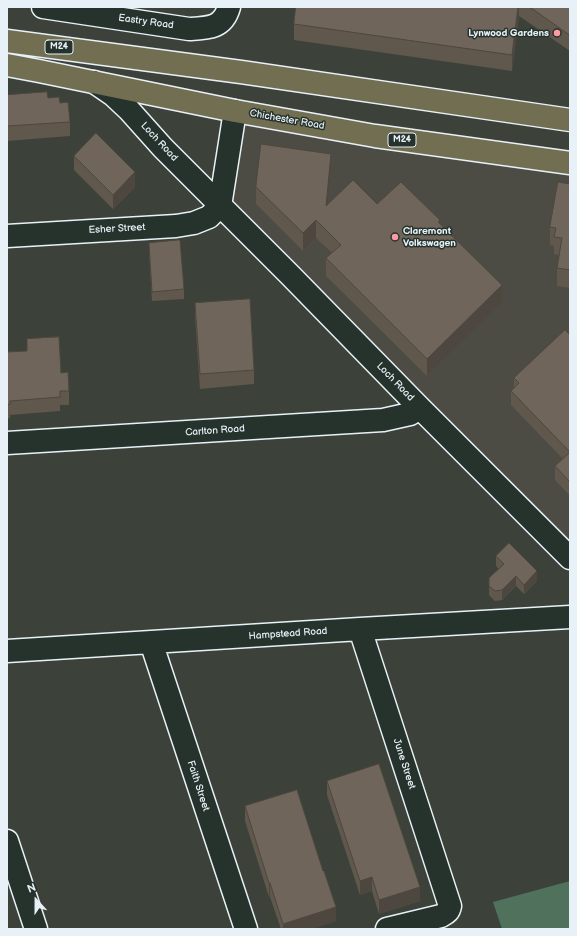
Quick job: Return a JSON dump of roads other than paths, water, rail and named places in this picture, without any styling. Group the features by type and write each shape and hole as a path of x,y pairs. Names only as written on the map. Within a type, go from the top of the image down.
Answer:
{"main road":[{"name":"M24","path":"7,41 233,71 570,120"},
{"name":"Chichester Road","path":"7,65 235,111 375,136 570,163"}],"street":[{"name":"Eastry Road","path":"43,7 189,29 211,27 218,24 227,13"},
{"name":"Loch Road","path":"94,82 113,95 129,110 163,148 220,206 570,558"},
{"path":"220,206 235,111"},
{"name":"Esher Street","path":"7,236 176,226 194,223 209,217 220,206"},
{"name":"Carlton Road","path":"7,444 383,420 410,414 420,408"},
{"name":"Hampstead Road","path":"7,651 360,629 568,624"},
{"name":"June Street","path":"360,629 450,906 447,913 441,916 386,929"},
{"name":"Faith Street","path":"151,642 246,929"},
{"path":"7,841 36,929"}],"place":[{"name":"Lynwood Gardens","path":"557,33"},
{"name":"Claremont Volkswagen","path":"395,237"}]}
